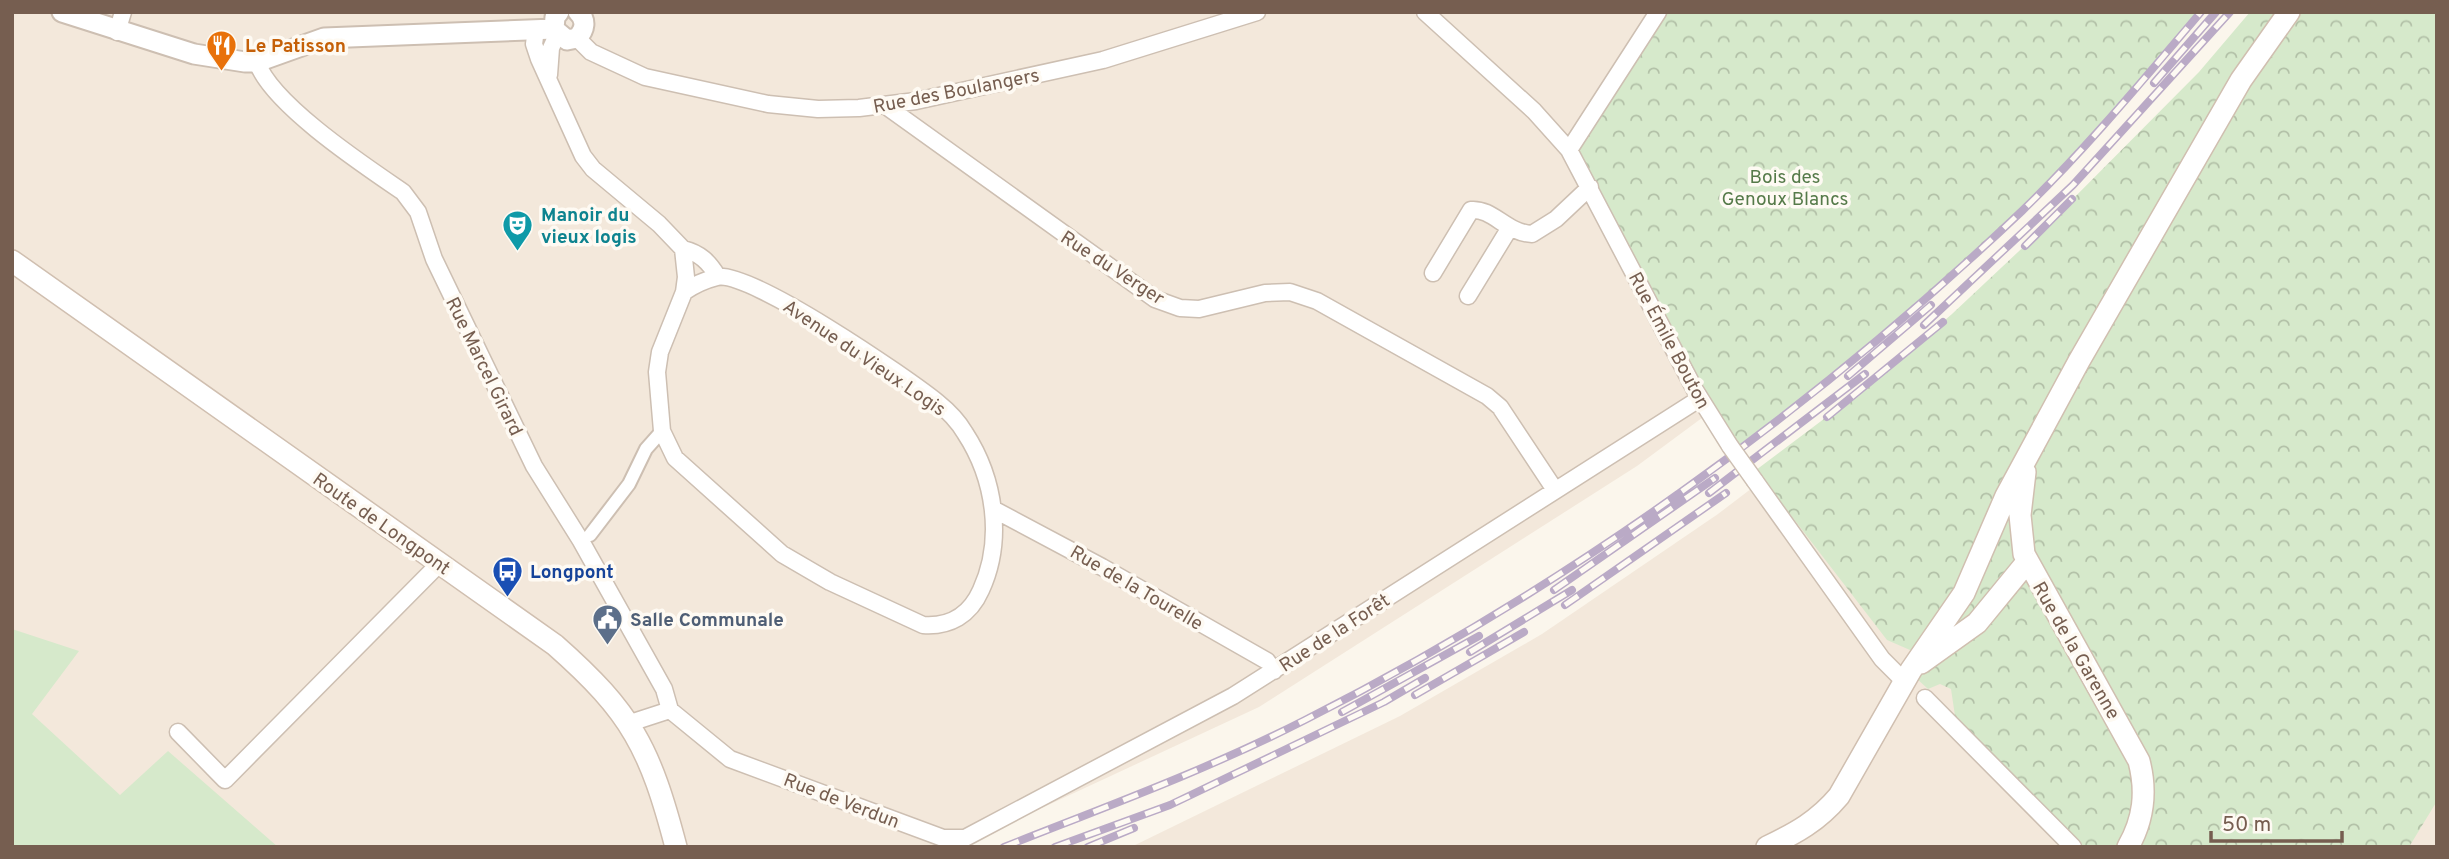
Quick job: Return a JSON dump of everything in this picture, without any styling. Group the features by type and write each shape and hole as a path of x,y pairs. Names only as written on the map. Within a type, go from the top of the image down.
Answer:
{"main road":[{"path":"1767,847 1804,829 1825,813 1839,796 1907,676 1964,593 1983,555 2006,496 2241,80 2289,12"},
{"name":"Route de Longpont","path":"12,261 555,645 599,684 630,723 649,760 676,847"},
{"name":"Rue de la Garenne","path":"2032,450 2021,497 2025,558 2139,761 2144,799 2136,832 2128,847"},
{"path":"1983,555 2025,558"},
{"path":"1907,676 1977,624 2025,558"}],"street":[{"path":"62,12 117,32 194,54 257,62 324,38 551,26 567,40 580,23 603,12"},
{"path":"117,32 123,12"},
{"name":"Rue des Boulangers","path":"580,23 591,51 645,77 768,104 818,109 886,106 1104,60 1256,12"},
{"name":"Rue Émile Bouton","path":"1425,12 1534,111 1569,150 1699,399 1882,659 1907,676"},
{"path":"1569,150 1658,12"},
{"name":"Avenue du Vieux Logis","path":"551,26 534,44 583,156 593,169 659,224 683,249 693,251 710,263 718,276 777,296 936,401 966,433 981,465 993,509 995,544 988,576 979,596 957,620 941,626 923,625 830,582 764,541 675,458 662,431 657,372 660,352 684,292 687,277 683,249"},
{"name":"Rue Marcel Girard","path":"257,62 268,82 295,108 403,192 414,204 434,259 528,454 664,689 670,710"},
{"name":"Rue du Verger","path":"886,106 1155,299 1180,308 1199,309 1265,293 1290,292 1317,301 1487,396 1500,407 1555,490"},
{"path":"1433,273 1471,210 1481,209 1509,229 1532,233 1544,229 1590,187"},
{"path":"1468,296 1509,229"},
{"path":"684,292 697,283 718,276"},
{"name":"Rue de la Forêt","path":"954,840 981,830 1274,671 1699,399"},
{"path":"590,535 629,484 646,449 662,431"},
{"name":"Rue de la Tourelle","path":"993,509 1102,567 1267,661 1274,671"},
{"path":"178,732 225,780 439,564"},
{"path":"1926,698 2073,847"},
{"path":"630,723 670,710"},
{"name":"Rue de Verdun","path":"670,710 730,759 954,840"}],"shaded area":[{"path":"12,12 2153,12 1817,333 1637,466 1259,707 958,847 12,847"},
{"path":"2437,12 2437,847 1131,847 1400,716 1542,634 1718,514 1874,395"}],"green space":[{"name":"Bois des Genoux Blancs","path":"1660,12 2201,12 2070,163 1989,242 1847,363 1736,447 1569,150"},
{"path":"2250,12 2437,12 2437,801 2409,847 2081,847 2000,768 1955,716 1951,689 1940,684 1928,689 1916,678 1927,665 1910,650 1887,640 1756,470 1873,382 1952,314 2051,221 2199,72"},
{"path":"12,629 79,651 32,714 120,795 168,751 278,847 12,847"}],"railway":[{"path":"1004,847 1193,772 1305,720 1497,613 1591,554 1682,491 1771,426 1857,357 2022,211 2136,89 2201,12"},
{"path":"2154,83 2216,12"},
{"path":"1924,325 2073,185 2230,12"},
{"path":"2025,246 2072,199"},
{"path":"1848,376 1931,305"},
{"path":"1827,417 1943,322"},
{"path":"1709,493 1865,374"},
{"path":"1554,590 1715,478"},
{"path":"1565,605 1726,493"},
{"path":"1470,652 1572,590"},
{"path":"1415,695 1524,632"},
{"path":"1342,712 1479,636"},
{"path":"1055,847 1170,805 1384,702 1425,678"},
{"path":"1088,847 1134,828"}],"place":[{"name":"Le Patisson","path":"222,72"},
{"name":"Manoir du vieux logis","path":"518,252"},
{"name":"Longpont","path":"507,598"},
{"name":"Salle Communale","path":"607,646"}]}
